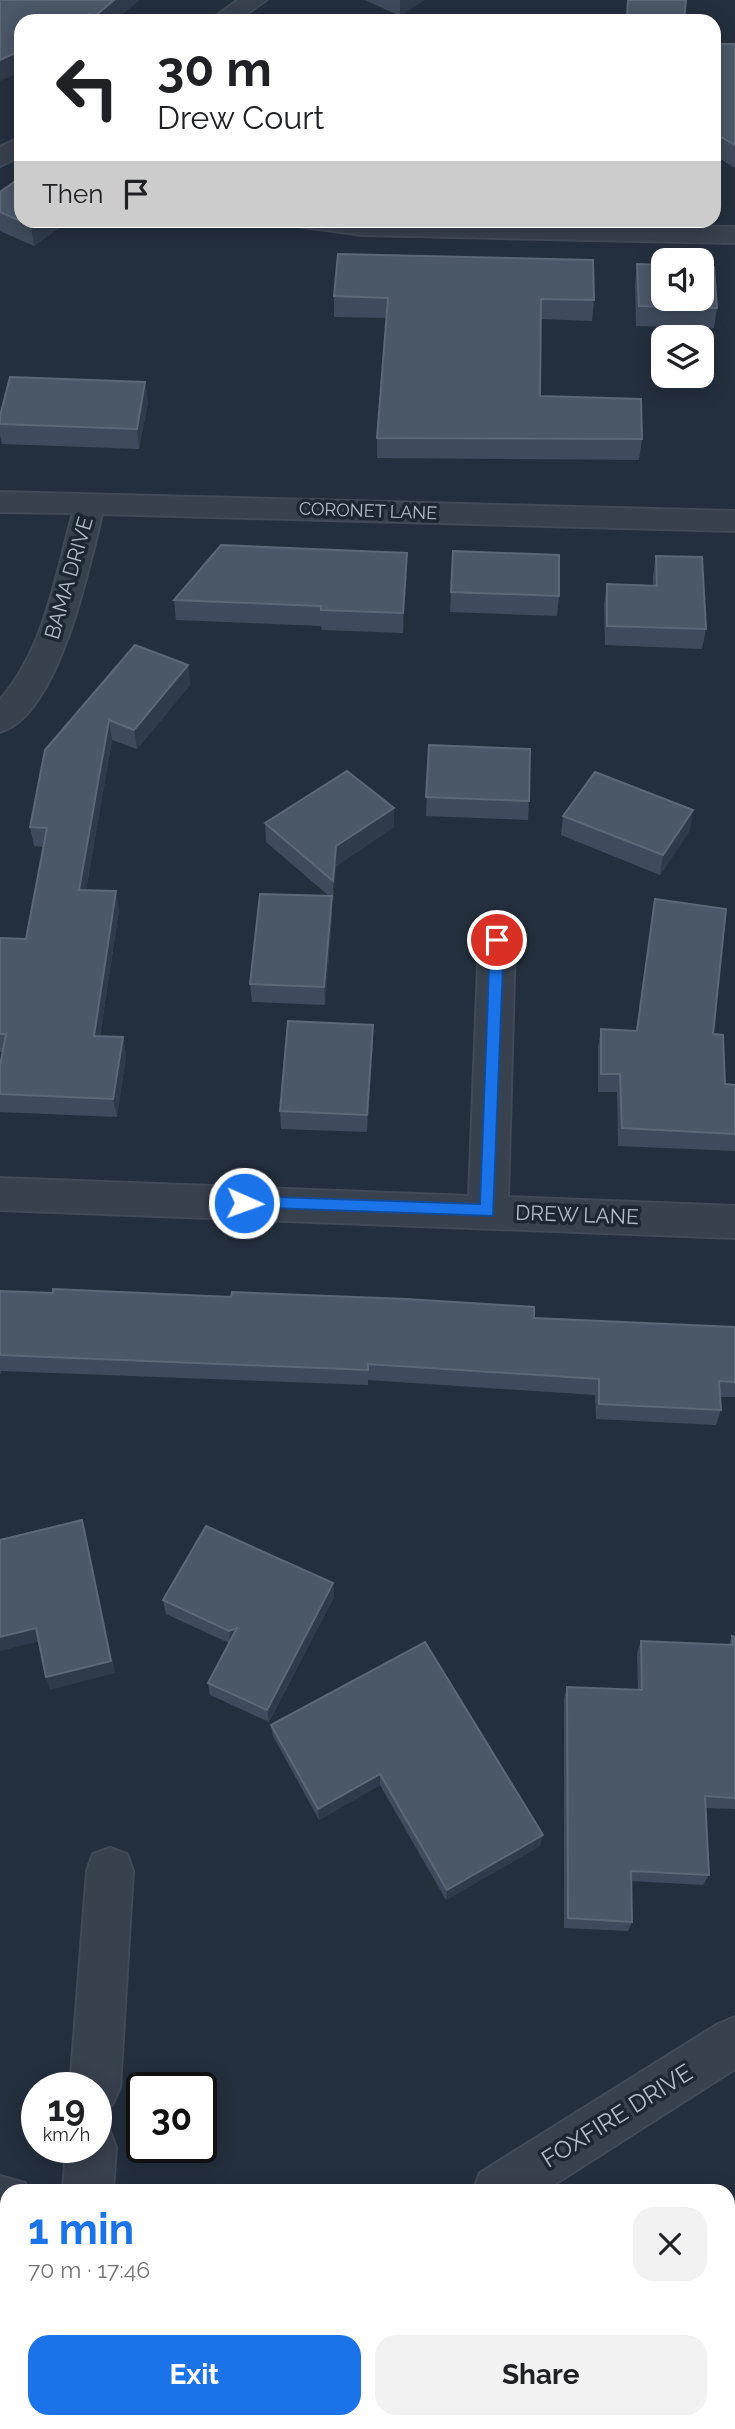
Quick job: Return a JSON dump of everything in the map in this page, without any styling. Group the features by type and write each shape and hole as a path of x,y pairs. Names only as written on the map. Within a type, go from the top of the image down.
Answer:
{"street":[{"path":"233,14 254,0"},
{"path":"403,228 735,236"},
{"name":"CORONET LANE","path":"0,502 735,521"},
{"name":"BAMA DRIVE","path":"0,721 28,688 56,633 90,504"},
{"path":"488,1211 497,940"},
{"name":"DREW LANE","path":"0,1194 735,1222"},
{"path":"96,2072 110,1871"},
{"name":"FOXFIRE DRIVE","path":"509,2184 735,2041"},
{"path":"88,2184 90,2163"}],"building":[{"path":"0,0 114,0 97,14 14,14 14,55 0,60"},
{"path":"628,0 686,0 685,14 627,14"},
{"path":"721,44 735,44 735,145 721,137"},
{"path":"14,182 14,218 0,212 0,192"},
{"path":"338,254 593,260 594,300 541,299 540,396 641,399 642,439 377,438 388,298 334,296"},
{"path":"637,264 651,265 651,306 639,306"},
{"path":"714,267 717,308 714,308"},
{"path":"10,377 145,382 137,429 0,424"},
{"path":"221,545 407,553 403,613 321,610 321,606 174,600"},
{"path":"453,551 559,555 559,596 451,592"},
{"path":"656,556 702,557 706,629 607,626 607,584 657,586"},
{"path":"135,645 188,665 134,730 109,720 79,890 116,891 94,1036 123,1037 113,1099 0,1094 0,1066 6,1034 0,1034 0,938 26,939 47,828 30,827 45,750"},
{"path":"429,745 530,749 529,801 426,797"},
{"path":"347,771 394,808 336,846 333,881 265,823"},
{"path":"595,772 693,810 663,855 563,816"},
{"path":"260,894 332,896 324,987 250,984"},
{"path":"655,899 726,909 713,1034 723,1035 725,1084 735,1085 735,1134 622,1128 620,1074 601,1074 601,1029 637,1031"},
{"path":"288,1021 373,1025 367,1115 280,1111"},
{"path":"53,1289 231,1297 232,1292 406,1299 534,1307 534,1318 735,1327 735,1382 719,1381 721,1410 599,1404 599,1379 368,1364 368,1370 0,1355 0,1291 53,1293"},
{"path":"82,1520 111,1661 46,1677 36,1628 0,1637 0,1540"},
{"path":"206,1526 333,1583 267,1710 208,1683 237,1628 229,1631 163,1600"},
{"path":"732,1636 735,1637 735,1798 705,1796 709,1875 631,1871 632,1922 568,1918 567,1687 642,1690 641,1641 733,1645"},
{"path":"425,1642 543,1835 447,1890 380,1774 318,1809 271,1725"}],"route":[{"path":"244,1203 488,1211 497,940"}]}
